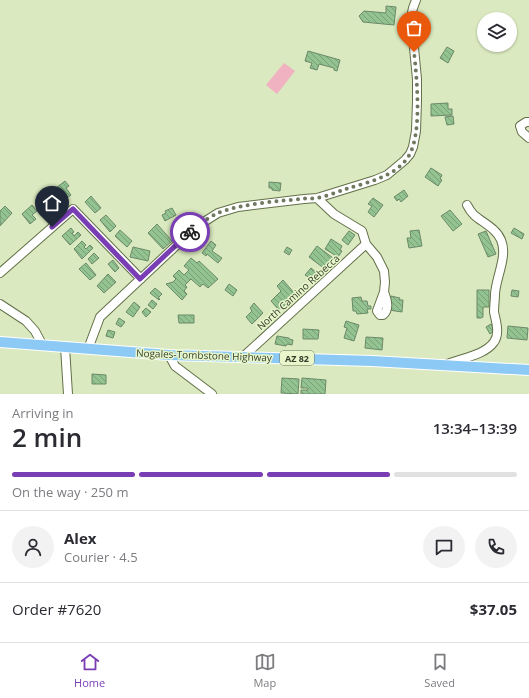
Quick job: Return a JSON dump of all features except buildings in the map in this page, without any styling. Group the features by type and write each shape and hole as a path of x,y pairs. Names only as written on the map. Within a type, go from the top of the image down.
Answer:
{"main road":[{"name":"Nogales-Tombstone Highway","path":"0,342 170,355 244,356 529,370"}],"street":[{"path":"88,349 100,317 196,226 218,213 238,207 304,198 317,198 375,180 387,175 406,160 412,151 416,131 417,79 411,17 416,0"},
{"path":"529,122 526,122 520,126 522,132 529,138"},
{"path":"317,198 334,214 362,231 366,244 384,270 384,292"},
{"path":"444,365 488,348 495,341 497,333 495,303 496,287 501,266 503,248 496,231 473,214 467,206"},
{"path":"0,273 73,209 140,279"},
{"name":"North Camino Rebecca","path":"244,356 366,244"},
{"path":"0,304 26,321 36,331 43,346"},
{"path":"65,347 68,394"},
{"path":"170,355 176,366 212,394"}],"shaded area":[{"path":"284,63 295,71 277,94 266,85"}],"way so far":[{"path":"190,232 196,226 218,213 238,207 304,198 317,198 375,180 396,169 406,160 412,151 416,131 417,79 414,52"}],"route":[{"path":"52,227 73,209 140,279 190,232"}]}
